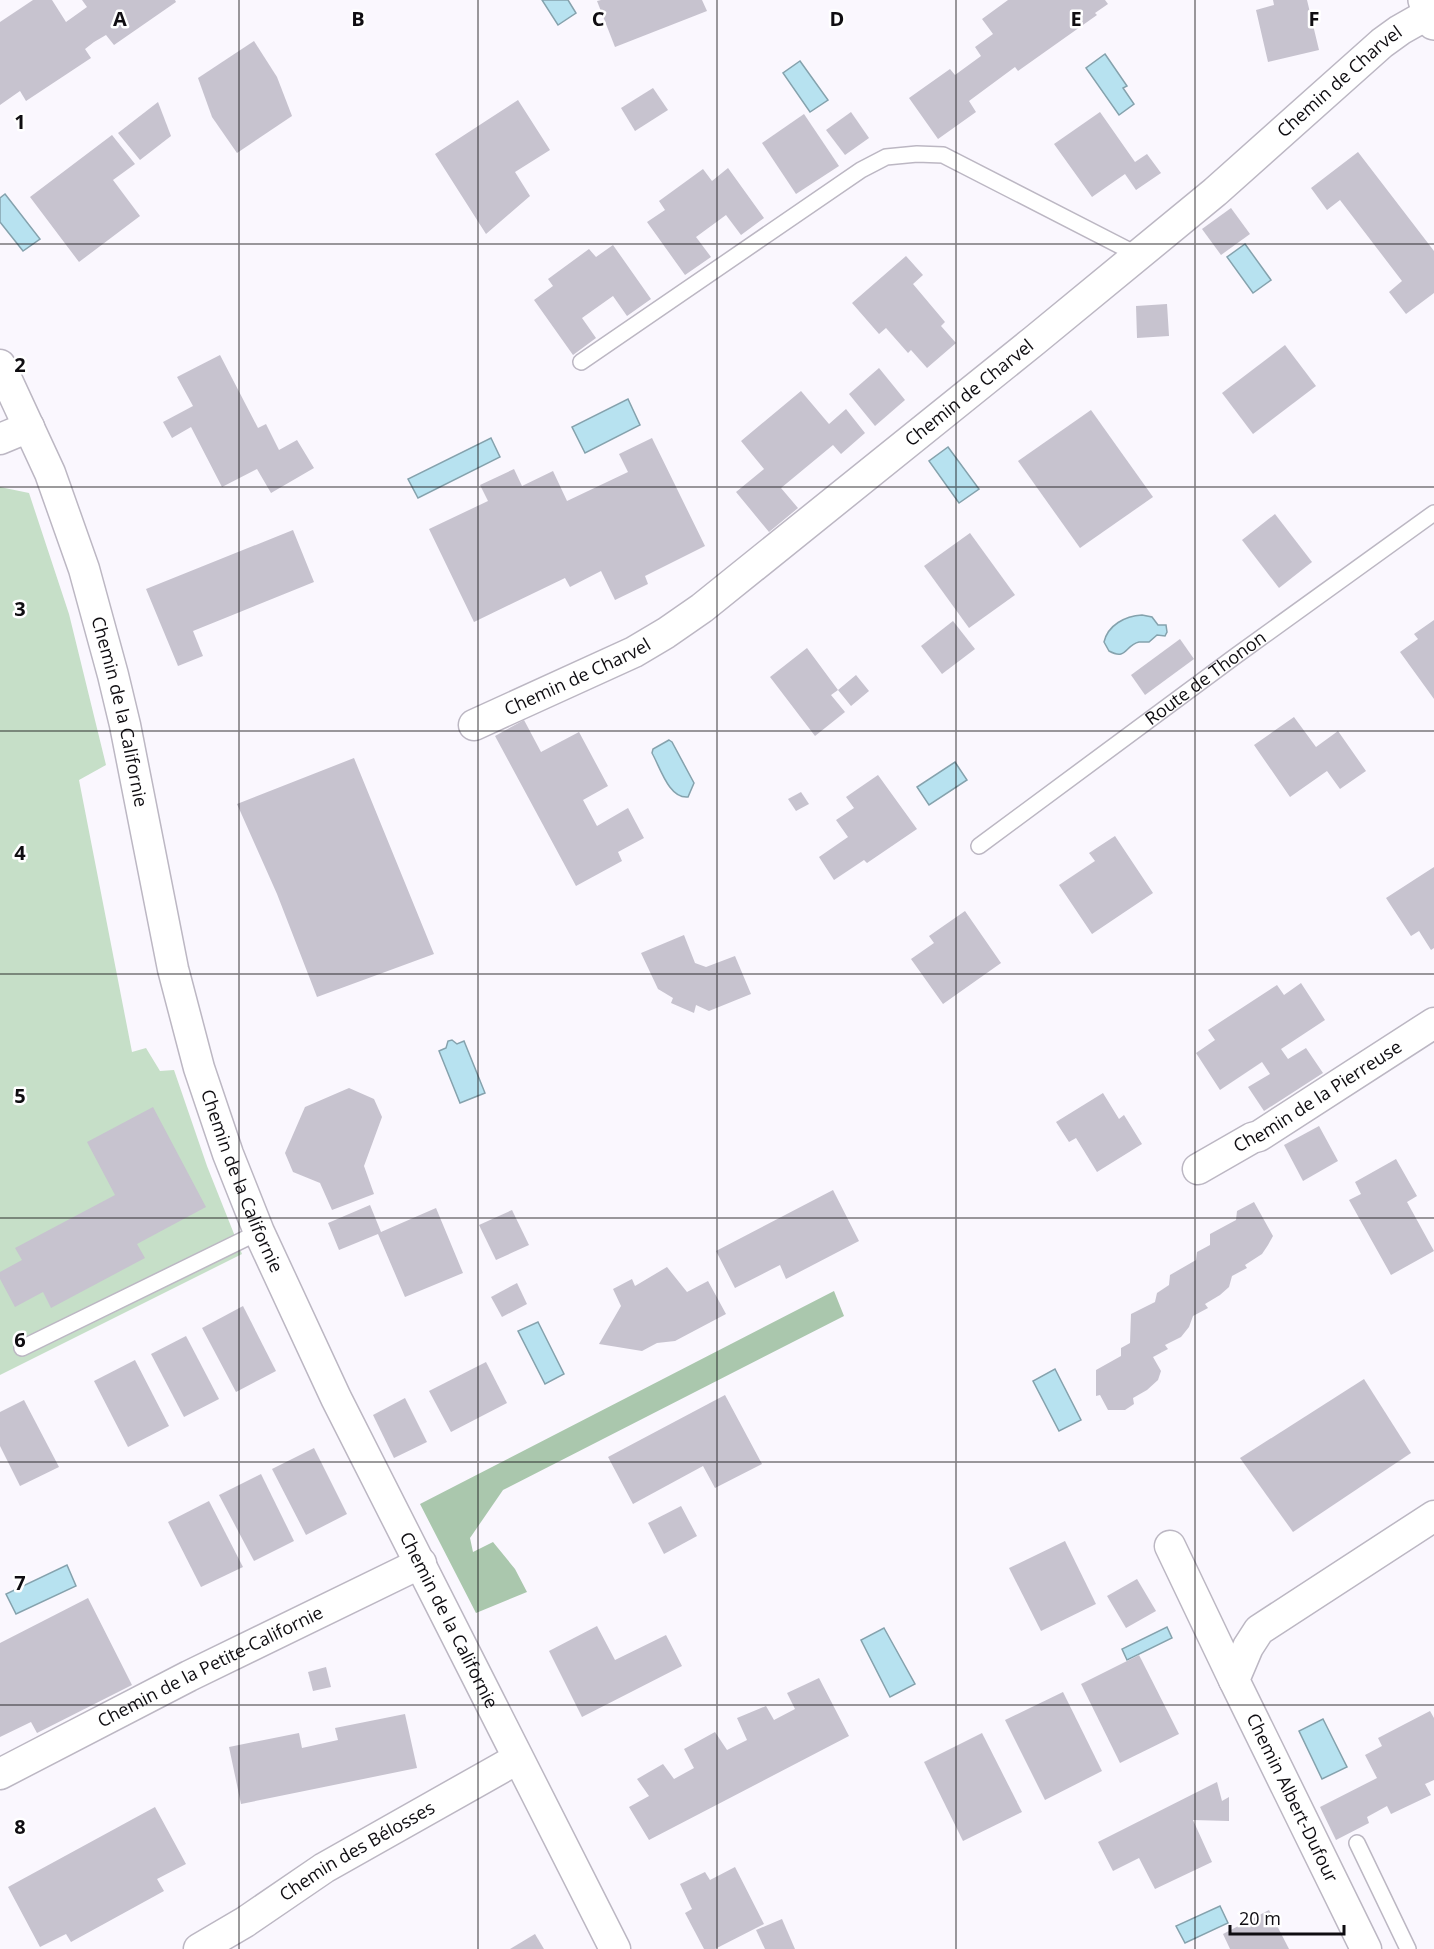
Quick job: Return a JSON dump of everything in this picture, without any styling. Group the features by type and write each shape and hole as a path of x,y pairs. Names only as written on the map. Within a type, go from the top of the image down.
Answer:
{"street":[{"name":"Chemin de Charvel","path":"474,724 634,652 702,608 1215,192 1382,43 1430,12"},
{"name":"Chemin de la Californie","path":"0,364 50,473 87,580 125,725 176,980 212,1108 259,1232 336,1398 615,1949"},
{"path":"0,439 29,427"},
{"name":"Chemin de la Pierreuse","path":"1198,1170 1259,1136 1434,1023"},
{"path":"1234,1680 1248,1647 1259,1630 1434,1516"},
{"name":"Chemin Albert-Dufour","path":"1170,1546 1366,1949"},
{"name":"Chemin de la Petite-Californie","path":"0,1774 189,1677 420,1563"},
{"name":"Chemin des Bélosses","path":"199,1949 245,1922 324,1868 517,1759"}],"lane":[{"path":"580,362 861,170 886,157 917,154 943,155 1138,255"},
{"name":"Route de Thonon","path":"979,846 1264,635 1434,513"},
{"path":"22,1348 259,1232"},
{"path":"1357,1843 1408,1949"}],"green space":[{"path":"0,487 29,493 69,614 106,765 79,780 132,1052 146,1048 160,1071 174,1070 207,1166 242,1254 0,1375"},
{"path":"834,1291 844,1316 503,1490 470,1538 473,1552 493,1542 515,1569 527,1592 476,1613 420,1504"}],"water":[{"path":"542,0 568,0 576,13 558,25"},
{"path":"1105,54 1127,86 1123,88 1134,104 1119,115 1086,68"},
{"path":"800,61 828,100 810,112 783,73"},
{"path":"5,194 40,239 23,251 0,222 0,198"},
{"path":"1245,244 1271,280 1253,293 1227,257"},
{"path":"628,399 640,425 585,453 572,427"},
{"path":"491,438 500,457 418,498 408,479"},
{"path":"948,447 979,489 959,503 929,461"},
{"path":"1142,615 1152,617 1158,625 1166,625 1165,636 1157,635 1149,642 1134,644 1123,653 1115,654 1109,651 1104,642 1113,626 1129,617"},
{"path":"669,740 694,783 688,797 675,793 670,788 652,753 653,749"},
{"path":"955,762 967,780 929,805 917,787"},
{"path":"452,1040 457,1044 464,1041 485,1093 460,1103 439,1051 446,1048 448,1041"},
{"path":"538,1322 564,1374 545,1384 518,1331"},
{"path":"1055,1369 1081,1420 1059,1431 1033,1381"},
{"path":"67,1565 76,1586 16,1614 6,1594"},
{"path":"1167,1627 1172,1638 1127,1660 1122,1649"},
{"path":"884,1628 915,1684 890,1697 861,1640"},
{"path":"1323,1719 1347,1767 1322,1779 1299,1731"},
{"path":"1220,1906 1228,1923 1185,1943 1176,1926"}],"building":[{"path":"33,0 52,0 66,22 87,7 82,0 175,0 176,2 114,45 106,35 94,42 85,49 91,58 26,101 20,91 0,105 0,22"},
{"path":"702,0 707,11 615,47 597,1"},
{"path":"1008,0 1105,0 1108,4 1095,13 1097,15 1018,71 1015,67 969,101 976,112 938,139 909,98 950,69 955,75 981,56 975,47 993,34 982,19"},
{"path":"1273,0 1307,0 1319,50 1268,62 1256,10 1274,5"},
{"path":"254,41 277,77 292,116 237,153 212,117 198,78"},
{"path":"653,88 668,110 635,131 621,108"},
{"path":"518,100 550,150 515,172 530,196 486,234 435,154"},
{"path":"158,102 171,136 140,160 118,133"},
{"path":"851,112 869,138 845,155 826,130"},
{"path":"1100,112 1135,162 1147,154 1161,173 1136,190 1125,174 1092,197 1054,144"},
{"path":"804,114 839,166 796,194 762,143"},
{"path":"112,135 135,164 113,180 140,216 79,262 30,197"},
{"path":"1358,152 1434,251 1434,293 1406,314 1389,292 1402,281 1340,200 1327,210 1311,188"},
{"path":"728,168 764,218 741,235 726,215 696,237 711,257 685,275 647,222 665,210 659,201 703,169 712,181"},
{"path":"1231,208 1250,234 1221,255 1202,229"},
{"path":"613,245 651,299 627,316 613,296 582,318 596,338 573,355 534,300 553,286 548,279 589,249 596,257"},
{"path":"906,256 923,275 913,284 945,322 941,326 956,343 927,368 911,350 908,353 886,328 879,334 852,303"},
{"path":"1167,304 1169,336 1137,338 1136,306"},
{"path":"1285,345 1316,386 1253,434 1222,393"},
{"path":"220,355 258,428 266,424 279,450 297,440 314,468 271,493 257,469 222,487 191,427 172,438 163,422 193,406 177,377"},
{"path":"879,368 905,400 875,426 849,394"},
{"path":"801,391 829,424 846,409 865,433 841,454 833,445 781,488 798,508 769,532 736,492 764,469 741,441"},
{"path":"1091,410 1153,497 1080,548 1018,461"},
{"path":"652,438 705,546 645,576 648,584 615,600 601,571 570,587 565,578 474,622 429,529 488,501 480,485 514,469 522,486 553,471 567,501 628,472 619,454"},
{"path":"1275,514 1312,562 1279,588 1242,540"},
{"path":"293,530 314,582 193,631 203,656 178,666 146,589"},
{"path":"970,533 1015,595 969,628 924,566"},
{"path":"1434,620 1434,699 1400,652 1418,639 1414,634"},
{"path":"953,621 975,649 942,674 921,646"},
{"path":"1180,639 1194,659 1145,695 1131,675"},
{"path":"807,648 838,690 831,695 845,712 815,736 770,677"},
{"path":"856,675 869,691 851,706 838,690"},
{"path":"1294,717 1316,747 1338,731 1366,771 1340,789 1327,771 1290,797 1254,745"},
{"path":"524,720 541,752 579,732 608,786 583,800 597,826 628,808 644,838 618,852 622,861 576,886 495,736"},
{"path":"354,758 434,954 317,997 277,894 237,804"},
{"path":"878,775 917,829 867,863 864,860 834,880 819,857 848,837 836,820 854,808 846,797"},
{"path":"801,792 809,804 796,811 788,799"},
{"path":"1115,836 1153,893 1092,934 1059,885 1095,861 1089,853"},
{"path":"1434,867 1434,948 1431,950 1419,931 1411,936 1386,898"},
{"path":"965,911 1001,963 943,1004 911,959 934,943 929,936"},
{"path":"684,935 695,963 706,967 735,956 751,994 709,1011 696,1005 694,1013 671,1003 673,998 658,989 641,953"},
{"path":"1301,983 1325,1020 1281,1049 1288,1059 1306,1048 1323,1073 1264,1111 1248,1087 1270,1074 1262,1062 1220,1090 1196,1053 1215,1040 1208,1030 1277,985 1284,995"},
{"path":"349,1088 374,1099 382,1117 364,1166 374,1194 332,1210 320,1183 293,1172 285,1153 305,1107"},
{"path":"1103,1093 1119,1119 1124,1115 1142,1144 1097,1172 1076,1138 1069,1142 1056,1122"},
{"path":"153,1107 206,1207 137,1244 145,1258 51,1308 43,1292 15,1307 0,1279 0,1272 22,1260 15,1248 115,1195 87,1142"},
{"path":"1319,1126 1338,1161 1303,1181 1284,1145"},
{"path":"1396,1159 1417,1196 1407,1202 1434,1251 1391,1275 1349,1200 1361,1194 1355,1182"},
{"path":"833,1190 859,1241 786,1279 780,1265 735,1288 716,1251"},
{"path":"1254,1202 1273,1236 1262,1254 1245,1265 1247,1268 1232,1276 1229,1287 1205,1304 1208,1308 1193,1316 1189,1327 1181,1337 1165,1345 1168,1349 1153,1357 1161,1371 1158,1380 1133,1398 1134,1404 1125,1410 1108,1410 1100,1395 1096,1396 1096,1370 1121,1356 1121,1348 1130,1343 1131,1314 1155,1302 1157,1293 1169,1285 1170,1275 1196,1260 1197,1252 1210,1245 1210,1234 1236,1220 1237,1211"},
{"path":"370,1205 381,1232 436,1208 463,1273 405,1297 378,1234 339,1250 328,1223"},
{"path":"512,1210 529,1245 496,1260 479,1225"},
{"path":"667,1267 687,1292 708,1281 726,1314 675,1341 657,1343 642,1351 599,1344 621,1306 613,1289 632,1279 635,1286"},
{"path":"517,1283 527,1304 502,1317 491,1297"},
{"path":"243,1306 276,1371 236,1392 202,1328"},
{"path":"186,1336 219,1399 184,1417 151,1354"},
{"path":"135,1360 169,1426 128,1447 94,1381"},
{"path":"486,1362 507,1403 451,1432 429,1391"},
{"path":"1364,1379 1411,1453 1293,1532 1240,1458"},
{"path":"725,1395 762,1464 715,1488 703,1466 633,1504 608,1457"},
{"path":"405,1398 427,1442 394,1458 373,1415"},
{"path":"24,1400 59,1467 20,1486 0,1446 0,1412"},
{"path":"314,1448 347,1514 306,1535 272,1469"},
{"path":"261,1474 294,1541 254,1561 219,1495"},
{"path":"209,1501 243,1567 201,1587 168,1522"},
{"path":"681,1506 697,1536 664,1554 648,1523"},
{"path":"1065,1541 1096,1604 1041,1631 1009,1568"},
{"path":"1137,1579 1156,1611 1126,1628 1107,1596"},
{"path":"88,1598 132,1685 37,1733 31,1722 0,1737 0,1643"},
{"path":"597,1626 615,1660 666,1635 682,1666 582,1717 549,1651"},
{"path":"1139,1655 1179,1734 1120,1763 1081,1684"},
{"path":"326,1667 331,1687 313,1691 308,1672"},
{"path":"819,1678 849,1736 649,1840 629,1807 649,1796 637,1779 663,1764 674,1779 694,1768 684,1749 715,1732 727,1750 747,1740 737,1718 766,1706 774,1720 795,1709 787,1693"},
{"path":"1063,1692 1102,1771 1045,1800 1005,1720"},
{"path":"1430,1711 1434,1718 1434,1780 1425,1784 1431,1795 1391,1814 1387,1806 1367,1817 1369,1823 1336,1840 1320,1807 1377,1778 1365,1755 1382,1746 1378,1738"},
{"path":"405,1714 417,1768 241,1804 229,1747 299,1733 302,1748 338,1740 335,1728"},
{"path":"982,1733 1022,1812 963,1841 924,1762"},
{"path":"1217,1782 1222,1801 1229,1797 1229,1821 1193,1820 1212,1862 1155,1889 1139,1858 1113,1871 1098,1842"},
{"path":"155,1807 186,1864 157,1879 164,1891 71,1942 66,1934 40,1947 8,1887"},
{"path":"735,1867 764,1924 715,1949 704,1949 685,1913 692,1909 680,1884 705,1872 710,1880"},
{"path":"1269,1910 1289,1949 1230,1949 1223,1934"},
{"path":"782,1919 795,1949 765,1949 756,1930"},
{"path":"535,1934 544,1949 510,1949"}]}
